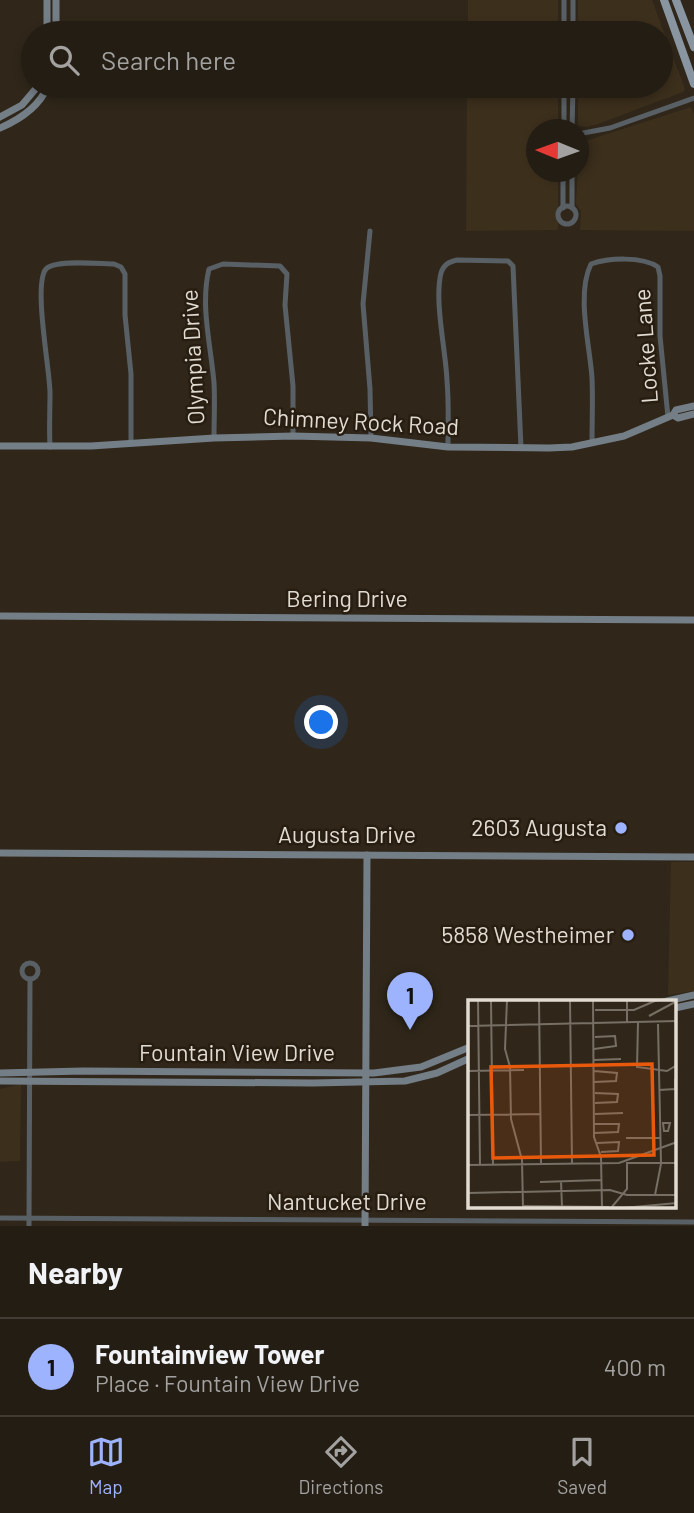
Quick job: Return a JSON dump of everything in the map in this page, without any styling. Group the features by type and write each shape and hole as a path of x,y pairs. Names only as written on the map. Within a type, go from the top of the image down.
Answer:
{"main road":[{"path":"663,0 671,21"},
{"path":"675,31 687,47 694,48 676,0"},
{"path":"673,26 694,84"}],"street":[{"path":"47,0 47,21"},
{"path":"56,21 57,0"},
{"path":"564,0 564,20 573,21 573,0"},
{"path":"0,117 12,112 29,98"},
{"path":"0,128 17,120 41,98"},
{"path":"564,98 564,119"},
{"path":"572,119 573,98"},
{"path":"589,132 610,128 694,98"},
{"path":"12,112 17,120"},
{"path":"563,182 563,208 559,212 559,219 568,224 576,217 572,208 572,182"},
{"path":"563,208 572,208"},
{"path":"370,231 363,304 371,438"},
{"path":"448,447 447,381 441,326 441,274 449,262 508,261 513,266 521,448"},
{"name":"Locke Lane","path":"592,443 592,377 585,301 590,264 601,261 645,261 658,267 660,336 671,416"},
{"path":"50,447 50,380 42,308 43,274 53,264 114,264 121,267 125,274 125,315 131,374 131,444"},
{"name":"Olympia Drive","path":"214,438 207,279 209,269 214,266 245,264 280,266 286,274 285,305 293,386 293,436"},
{"name":"Chimney Rock Road","path":"0,446 50,447 293,436 371,438 448,447 549,448 624,436 671,416 676,410 694,406"},
{"name":"Chimney Rock Road","path":"671,416 678,418 694,414"},
{"name":"Bering Drive","path":"0,616 694,620"},
{"name":"Augusta Drive","path":"0,853 694,857"},
{"path":"365,1223 367,855"},
{"path":"29,1226 30,979"},
{"path":"672,1000 694,995"},
{"path":"676,1008 694,1004"},
{"name":"Fountain View Drive","path":"366,1078 421,1067 468,1048"},
{"path":"457,1052 461,1062"},
{"name":"Fountain View Drive","path":"0,1081 111,1080 226,1072 283,1077 405,1080 437,1073 468,1059"},
{"path":"111,1071 111,1080"},
{"name":"Fountain View Drive","path":"0,1073 111,1071 226,1082 283,1077"},
{"path":"226,1072 226,1082"},
{"name":"Nantucket Drive","path":"0,1217 365,1223 694,1222"}],"shaded area":[{"path":"468,0 558,0 558,21 468,21"},
{"path":"578,0 652,0 660,21 578,21"},
{"path":"673,57 685,89 673,96"},
{"path":"467,98 558,98 558,119 526,119 526,182 558,182 558,230 466,231"},
{"path":"578,98 667,98 589,126 589,119 578,119"},
{"path":"691,107 694,115 694,231 580,230 581,211 576,204 577,182 589,182 589,140"},
{"path":"671,862 694,862 694,991 668,995"},
{"path":"21,1084 20,1161 0,1162 0,1089"}],"place":[{"name":"2603 Augusta","path":"621,828"},
{"name":"5858 Westheimer","path":"628,935"},
{"name":"Fountainview Tower","path":"410,1030"}]}
